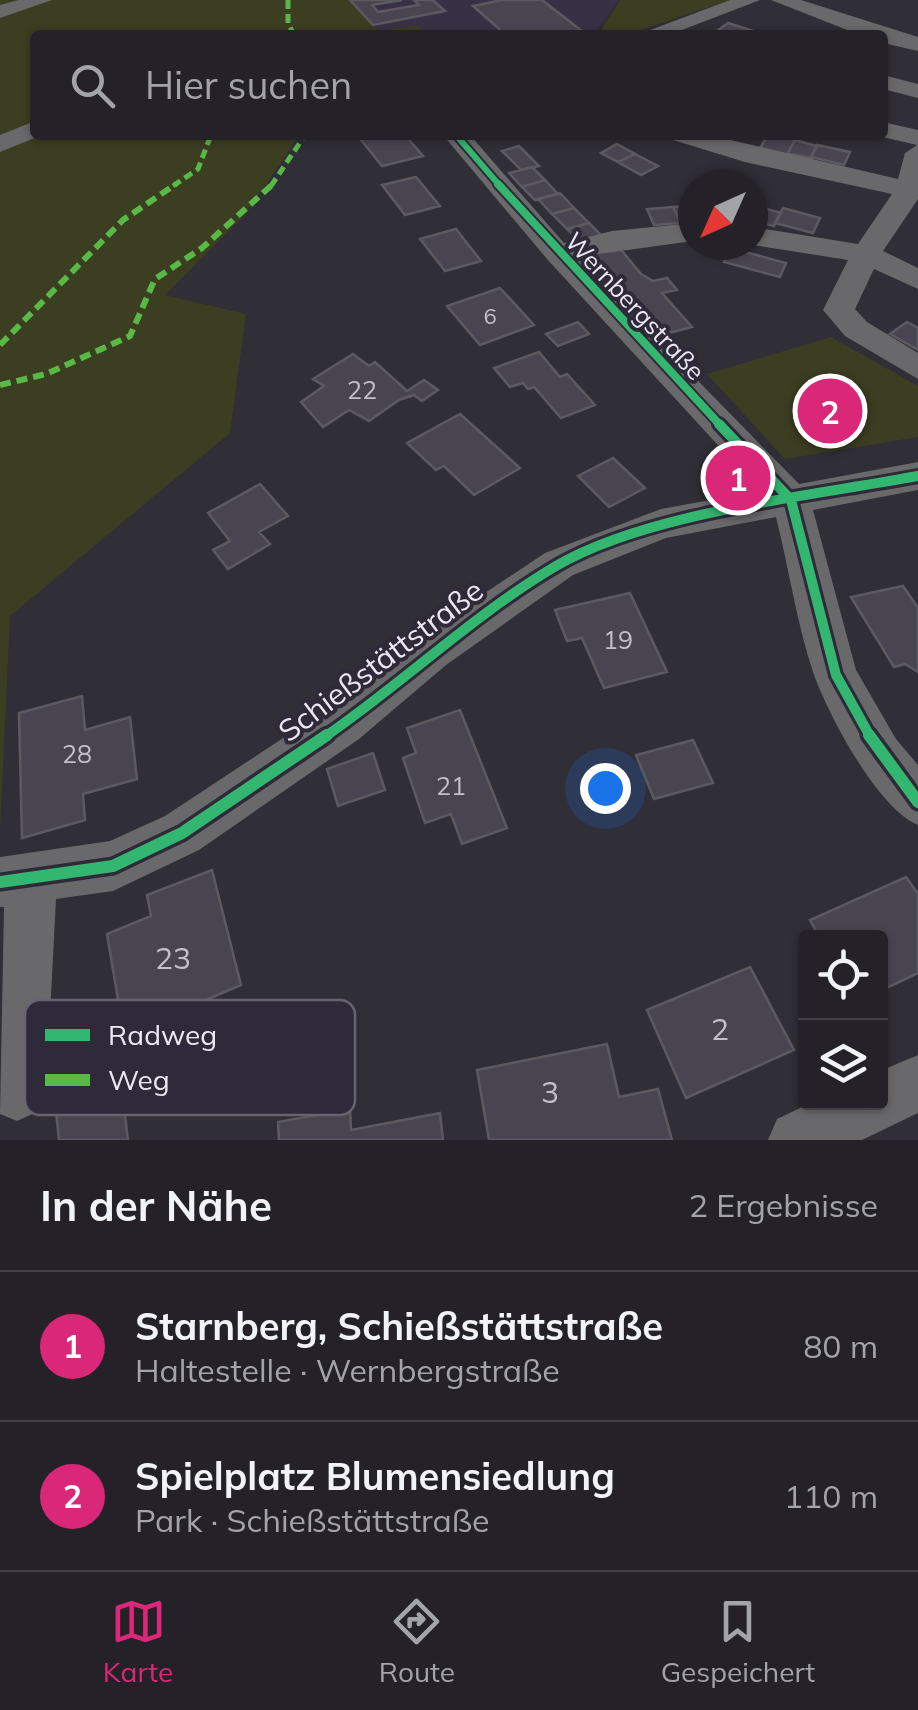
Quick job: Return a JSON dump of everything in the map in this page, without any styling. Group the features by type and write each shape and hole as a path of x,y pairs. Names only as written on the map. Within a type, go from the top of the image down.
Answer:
{"street":[{"path":"0,12 42,0"},
{"path":"662,30 750,0"},
{"path":"781,0 868,30"},
{"path":"686,21 710,30"},
{"path":"888,36 918,44"},
{"path":"888,83 918,91"},
{"path":"0,144 30,131"},
{"path":"888,131 918,138"},
{"name":"Wernbergstraße","path":"460,140 558,253 790,500"},
{"path":"699,140 745,154 914,189"},
{"path":"918,153 914,189 866,254 840,310 856,330 918,368"},
{"path":"558,253 612,240 678,233"},
{"path":"768,238 866,254 918,280"},
{"name":"Schießstättstraße","path":"16,879 114,866 182,833 343,724 431,652 559,564 661,524 918,476"},
{"path":"790,500 836,675 880,754 918,802"},
{"path":"16,879 17,1092"},
{"path":"888,1098 918,1084"},
{"path":"798,1140 862,1110"}],"shaded area":[{"path":"350,0 619,0 596,30 419,30 419,26 378,30"}],"green space":[{"path":"0,0 350,0 378,30 30,30 30,140 297,140 244,216 165,295 246,314 230,433 10,616 0,832"},
{"path":"620,0 730,0 640,30 601,30"},
{"path":"419,25 421,30 386,30"},
{"path":"831,337 918,386 918,437 785,459 707,374"}],"building":[{"path":"350,0 402,0 372,5 378,12 419,5 414,0 433,0 445,11 373,25"},
{"path":"502,0 542,0 581,30 500,30 473,6"},
{"path":"728,23 750,30 718,30"},
{"path":"361,140 409,140 423,156 382,166"},
{"path":"765,140 795,140 787,155 760,148"},
{"path":"795,140 817,146 810,158 788,153"},
{"path":"617,144 635,154 618,162 601,153"},
{"path":"817,145 850,152 844,165 811,157"},
{"path":"519,146 539,166 521,170 502,151"},
{"path":"635,154 658,166 641,175 618,162"},
{"path":"532,167 545,180 522,187 509,173"},
{"path":"416,177 440,206 405,215 382,185"},
{"path":"545,180 558,194 535,200 522,187"},
{"path":"560,193 574,208 552,214 538,199"},
{"path":"673,207 678,223 654,225 647,209"},
{"path":"574,208 589,223 567,229 552,214"},
{"path":"783,208 820,218 813,233 775,223"},
{"path":"768,209 781,213 774,226 768,225"},
{"path":"589,223 605,239 583,246 567,229"},
{"path":"456,229 481,261 445,271 420,239"},
{"path":"617,245 641,274 653,281 667,278 677,290 662,293 692,327 665,334 592,251"},
{"path":"768,258 786,263 780,277 724,262"},
{"path":"500,288 534,325 480,345 447,306"},
{"path":"578,322 589,334 558,346 546,334"},
{"path":"907,322 918,328 918,350 890,334"},
{"path":"539,352 560,377 567,374 595,405 561,418 534,387 528,389 523,383 510,387 494,368"},
{"path":"353,354 369,366 375,362 407,391 424,380 438,390 422,401 414,395 399,400 369,421 349,410 323,427 301,402 324,386 313,379"},
{"path":"460,414 520,468 474,495 444,466 436,470 407,443"},
{"path":"613,458 645,488 609,507 578,476"},
{"path":"260,484 288,516 259,532 270,544 228,569 213,550 230,541 208,513"},
{"path":"903,586 918,608 918,672 905,664 894,667 851,597"},
{"path":"630,593 667,672 604,688 582,638 567,641 555,610"},
{"path":"82,696 85,730 130,717 137,779 83,794 85,820 22,838 19,713"},
{"path":"460,710 507,828 462,844 451,814 425,823 403,758 416,753 407,728"},
{"path":"693,740 713,783 654,799 636,755"},
{"path":"373,753 385,790 338,806 327,769"},
{"path":"212,870 241,985 206,1000 118,1000 107,934 151,916 147,895"},
{"path":"906,877 918,894 918,973 888,987 888,930 816,930 810,920"},
{"path":"750,967 794,1050 686,1098 647,1010"},
{"path":"607,1044 619,1097 658,1089 672,1140 489,1140 477,1070"},
{"path":"440,1113 443,1140 279,1140 278,1122 317,1115 350,1115 351,1130"},
{"path":"56,1115 125,1115 128,1140 59,1140"}],"marked path":[{"path":"288,0 292,30"},
{"path":"0,345 123,220 198,169 209,140"},
{"path":"0,385 46,374 130,336 155,279 202,248 267,193 302,140"}],"cycle path":[{"path":"460,140 557,253 791,500 836,675 880,754 918,802"},
{"path":"0,882 113,866 182,833 343,724 431,652 559,564 661,524 918,476"}],"place":[{"name":"Spielplatz Blumensiedlung","path":"830,411"},
{"name":"Starnberg, Schießstättstraße","path":"738,478"}]}
